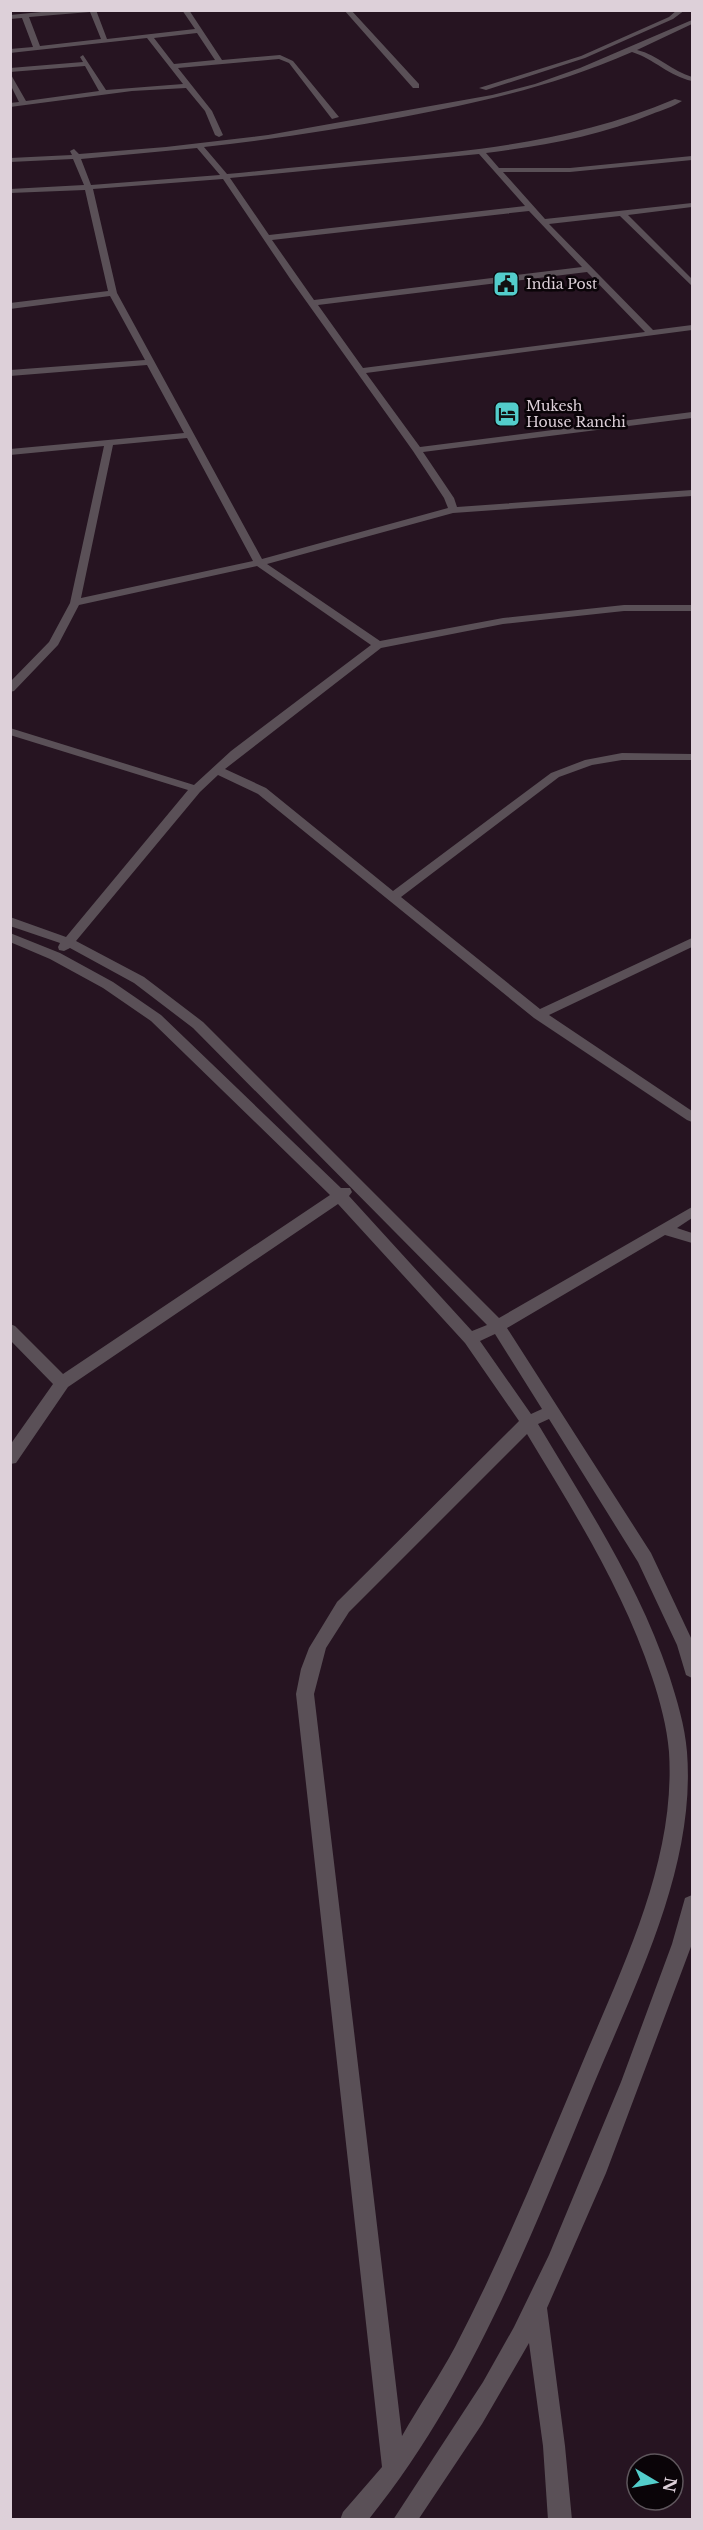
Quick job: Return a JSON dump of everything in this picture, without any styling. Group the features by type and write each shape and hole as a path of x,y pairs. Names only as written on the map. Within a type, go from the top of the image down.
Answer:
{"street":[{"path":"10,17 91,10 105,41"},
{"path":"185,10 220,62"},
{"path":"347,10 416,86"},
{"path":"477,89 499,85 582,57 671,18 682,10"},
{"path":"25,16 37,48"},
{"path":"10,160 71,151 199,146 368,122 515,92 602,63 693,22"},
{"path":"10,51 199,31"},
{"path":"149,36 208,111 219,135"},
{"path":"75,44 104,93"},
{"path":"631,50 648,53 673,73 693,79"},
{"path":"173,66 280,57 291,62 335,117"},
{"path":"23,103 10,73 87,64"},
{"path":"10,105 104,93 189,86"},
{"path":"10,191 89,189 527,145 608,128 678,101"},
{"path":"356,114 368,122"},
{"path":"323,119 345,115"},
{"path":"207,136 230,133"},
{"path":"199,146 225,176 417,450 449,498 453,510"},
{"path":"71,151 85,147"},
{"path":"71,151 89,189 113,293 259,563 378,645"},
{"path":"480,151 543,222 651,333"},
{"path":"497,170 570,170 693,158"},
{"path":"543,222 693,205"},
{"path":"267,238 530,208"},
{"path":"622,213 693,284"},
{"path":"312,303 588,268"},
{"path":"10,306 113,293"},
{"path":"360,371 693,328"},
{"path":"10,373 150,362"},
{"path":"417,450 693,415"},
{"path":"10,452 190,435"},
{"path":"10,689 54,643 75,603 109,443"},
{"path":"75,603 259,563 453,510 693,493"},
{"path":"55,956 196,789 235,753 378,645 502,621 624,608 693,608"},
{"path":"10,731 196,789"},
{"path":"394,897 555,775 580,764 615,756 656,754 693,757"},
{"path":"218,770 262,791 539,1015 693,1117"},
{"path":"10,921 69,942 138,980 198,1025 498,1326 645,1558 686,1645 693,1670"},
{"path":"10,938 55,956 108,985 156,1018 339,1196 470,1339 528,1422 615,1567 649,1641 668,1699 678,1751 677,1805 668,1867 632,1967 515,2249 462,2357 394,2470 351,2520"},
{"path":"539,1015 693,942"},
{"path":"10,1458 62,1383 358,1184"},
{"path":"470,1339 498,1326 693,1212"},
{"path":"665,1229 693,1238"},
{"path":"10,1330 62,1383"},
{"path":"394,2470 305,1694 308,1668 323,1634 343,1607 528,1422 552,1411"},
{"path":"405,2519 477,2415 536,2308 586,2198 682,1944 693,1904"},
{"path":"536,2308 561,2520"}],"place":[{"name":"India Post","path":"506,284"},
{"name":"Mukesh House Ranchi","path":"507,414"}]}
